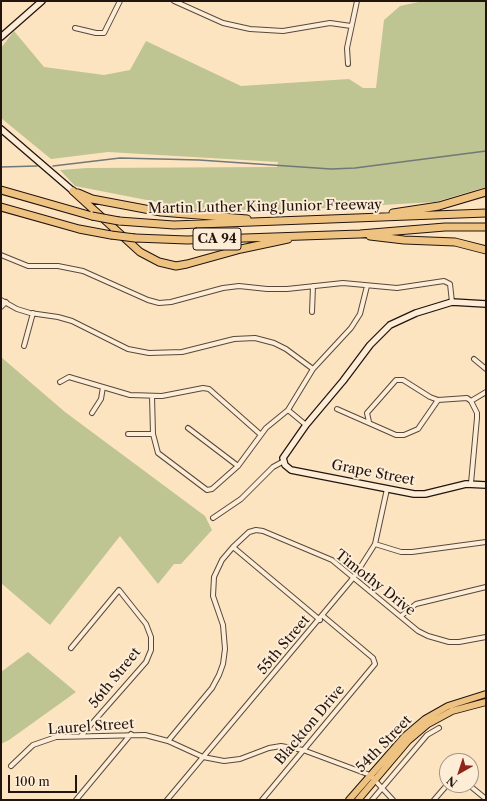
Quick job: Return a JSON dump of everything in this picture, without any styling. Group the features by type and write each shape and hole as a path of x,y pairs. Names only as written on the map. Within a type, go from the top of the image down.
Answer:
{"highway":[{"name":"Martin Luther King Junior Freeway","path":"1,190 92,216 119,221 174,225 486,213"},
{"path":"72,191 92,199 161,212 270,221"},
{"path":"72,191 140,252 159,262 170,264 187,264 241,249 277,243 299,236"},
{"path":"360,218 439,206 486,192"},
{"name":"Martin Luther King Junior Freeway","path":"1,207 79,229 135,238 187,240 360,234 445,228 486,227"},
{"path":"360,234 404,240 455,242 486,250"}],"main road":[{"name":"54th Street","path":"349,800 405,736 425,719 448,706 486,694"},
{"name":"54th Street","path":"358,800 408,741 428,724 452,711 486,702"}],"street":[{"path":"1,37 42,1"},
{"path":"75,28 96,33 104,33 120,1"},
{"path":"174,1 209,18 250,29 283,31 330,23 351,26"},
{"path":"348,64 347,48 357,1"},
{"path":"1,129 72,191"},
{"path":"1,255 28,266 58,266 84,271 148,300 159,303 171,302 223,288 239,286 267,289 343,283 367,286 408,287 444,281 450,284 452,302"},
{"path":"312,312 313,286"},
{"path":"152,396 153,434 158,454 207,490 212,489 238,466 260,434 272,422 288,410 313,369 356,321 363,304 367,286"},
{"path":"1,300 18,309 33,313 58,316 72,321 128,348 149,354 182,352 234,339 255,338 277,344 313,369"},
{"path":"1,307 6,302"},
{"path":"213,518 242,499 272,467 284,461 284,455 306,425 343,381 370,345 390,325 416,313 452,302 486,304"},
{"path":"24,346 33,313"},
{"path":"474,359 486,369"},
{"path":"60,382 69,377 130,395 173,395 203,388 209,389 260,434"},
{"path":"369,422 367,413 396,380 403,380 430,397 438,400 467,398 471,401 477,413 471,483"},
{"path":"92,413 98,403 103,387"},
{"path":"471,401 486,392"},
{"path":"337,409 396,435 404,435 414,432 438,400"},
{"path":"288,410 306,425"},
{"path":"188,428 238,466"},
{"path":"128,434 153,434"},
{"name":"Grape Street","path":"284,461 286,467 291,470 414,494 425,494 471,483 486,485"},
{"name":"55th Street","path":"167,800 354,577 375,544 387,489"},
{"name":"Timothy Drive","path":"168,741 212,688 223,664 225,649 223,625 214,596 214,577 222,560 249,532 256,530 263,531 332,560 423,634 442,641 459,642 486,638"},
{"path":"375,544 401,552 412,552 486,542"},
{"path":"234,547 321,618"},
{"path":"401,616 416,604 486,587"},
{"name":"56th Street","path":"71,648 119,590 149,628 152,641 151,650 146,662 81,736"},
{"name":"Blackton Drive","path":"262,800 375,664 373,658 321,618"},
{"path":"372,800 427,735 439,728"},
{"path":"76,800 131,734"},
{"name":"Laurel Street","path":"11,766 32,745 56,737 131,734 144,735 168,741 203,757 224,761 240,759 269,748 281,746 303,750 370,775 393,800"}],"green space":[{"path":"423,1 486,1 486,187 435,202 293,210 198,210 75,186 60,170 87,168 277,167 278,162 108,152 51,159 1,118 1,48 14,31 44,67 104,75 130,70 146,41 241,86 349,79 363,88 376,88 384,20 400,6"},
{"path":"1,357 65,412 205,516 212,530 181,564 174,564 158,584 120,536 50,625 1,583"},
{"path":"28,652 76,692 9,740 1,744 1,672"}],"waterway":[{"path":"53,166 120,158 199,160 331,169 355,168 486,151"},
{"path":"1,167 37,166"}]}
